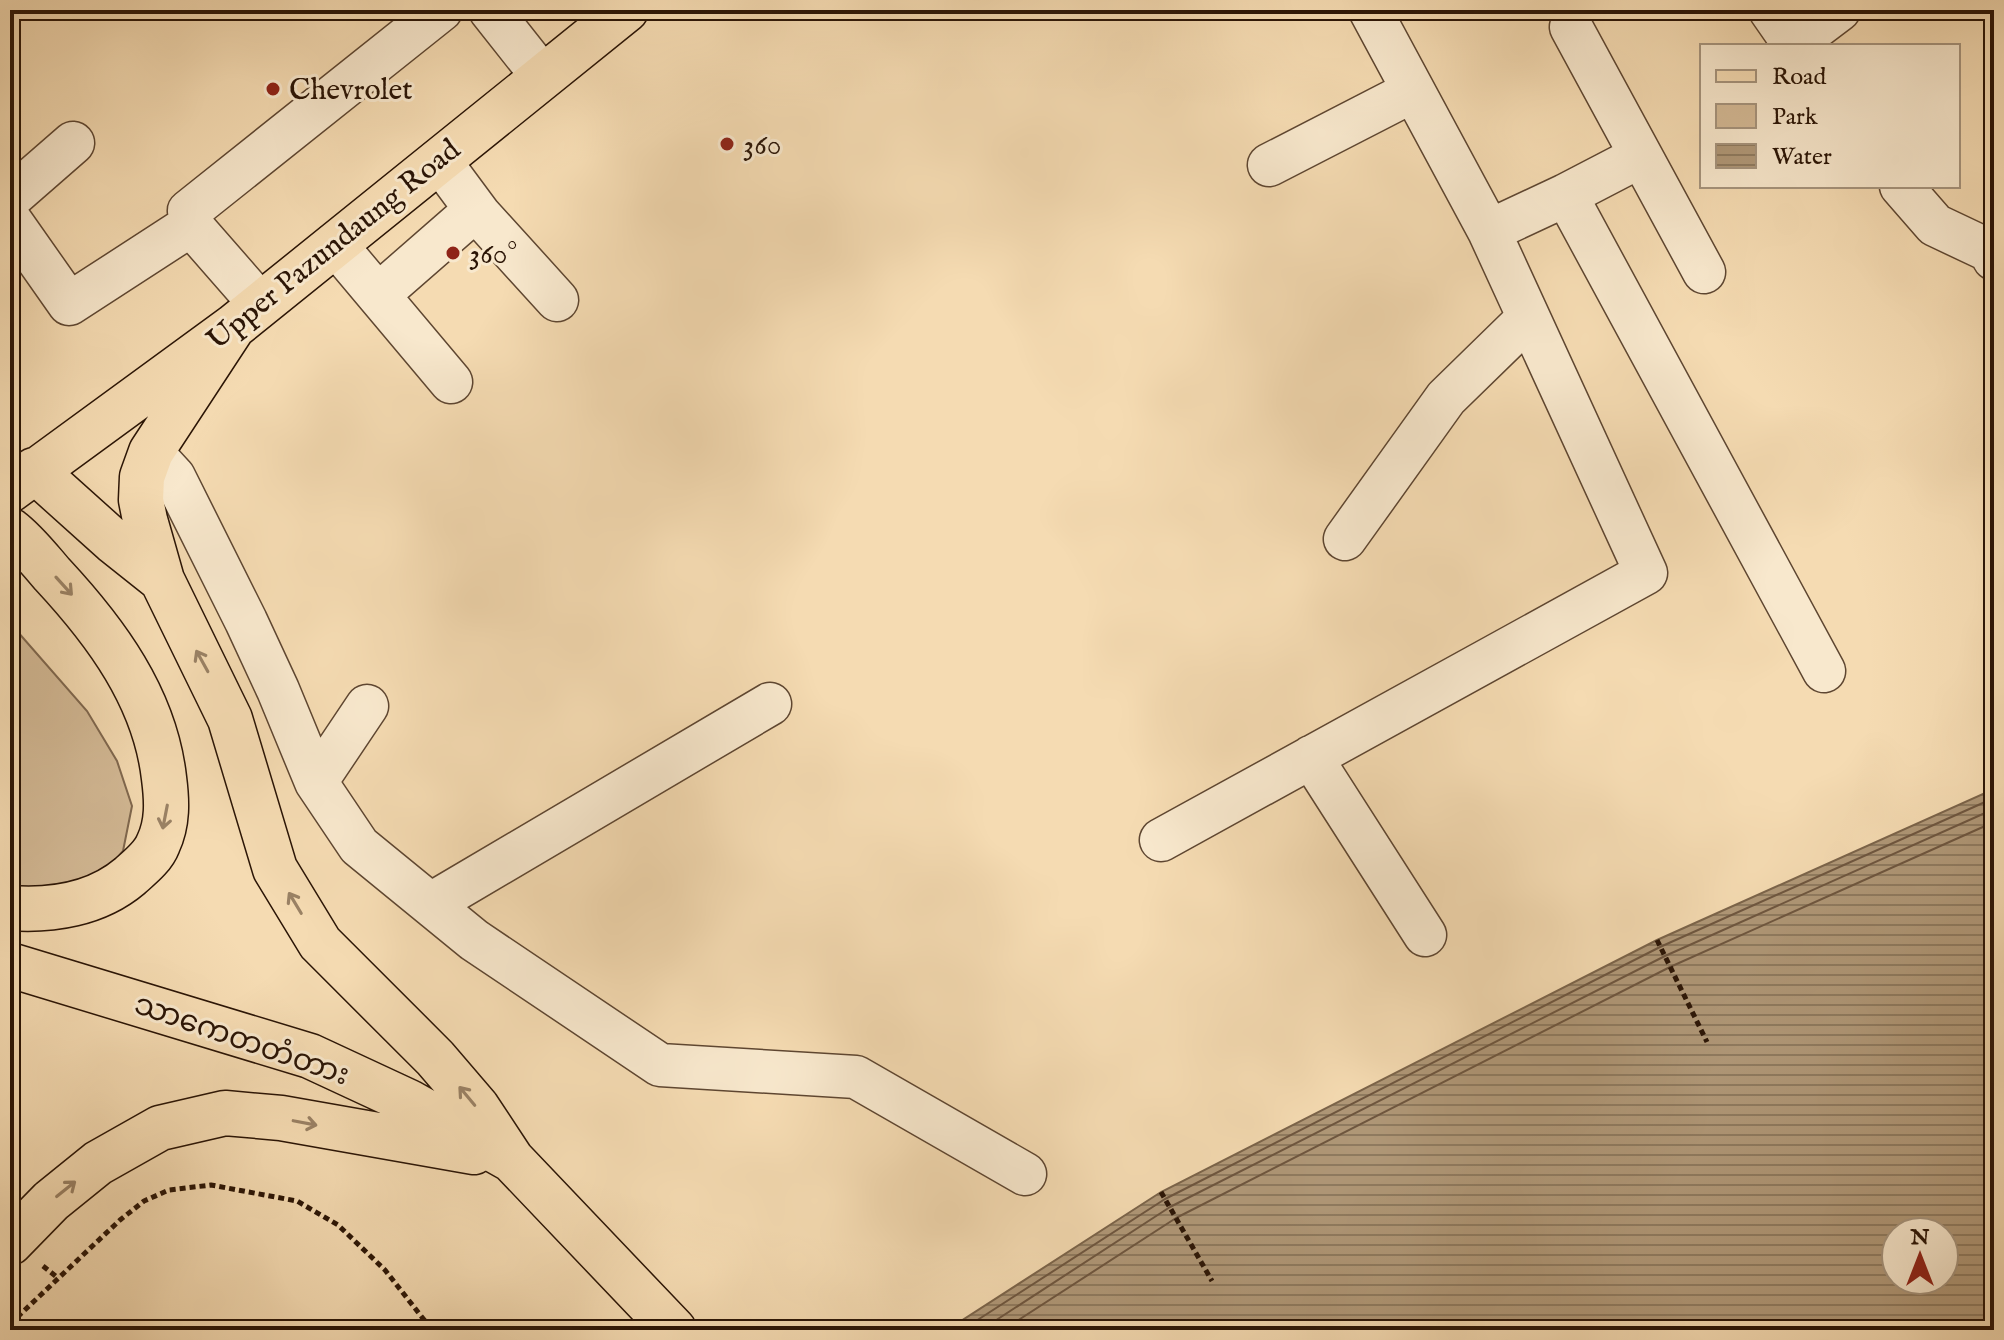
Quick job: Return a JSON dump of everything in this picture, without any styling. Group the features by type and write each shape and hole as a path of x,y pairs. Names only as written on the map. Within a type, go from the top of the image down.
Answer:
{"main road":[{"name":"Upper Pazundaung Road","path":"22,480 247,316 626,10"},
{"path":"247,316 151,452 142,477 141,500 162,580 230,719 275,869 320,943 435,1058 477,1107 512,1160"},
{"path":"22,480 113,541 162,580"},
{"path":"10,530 77,600 119,658 147,707 163,766 168,809 158,845 143,865 108,893 56,907 10,908"},
{"name":"သာကေတတံတား","path":"10,965 310,1056 409,1102 512,1160 674,1330"},
{"path":"10,1243 51,1201 98,1163 160,1128 225,1113 281,1118 432,1143 512,1160"}],"lane":[{"path":"247,316 191,225 189,211 441,10"},
{"path":"490,10 543,77"},
{"path":"1161,840 1646,573 1489,231 1370,10"},
{"path":"1770,10 1794,44"},
{"path":"1796,44 1839,10"},
{"path":"1571,27 1704,272"},
{"path":"1269,165 1413,91"},
{"path":"10,198 73,143"},
{"path":"1489,231 1641,156"},
{"path":"439,160 479,214 557,300"},
{"path":"1903,188 1935,225 1993,252"},
{"path":"1566,195 1824,671"},
{"path":"378,295 465,219 479,214"},
{"path":"10,220 69,304 191,225"},
{"path":"335,244 451,382"},
{"path":"1345,539 1446,398 1528,318"},
{"path":"151,452 174,477 246,621 316,782 359,846 474,940 660,1065 856,1077 1025,1174"},
{"path":"431,904 770,704"},
{"path":"316,782 367,706"},
{"path":"1311,757 1425,935"}],"path":[{"path":"1657,940 1707,1042"},
{"path":"10,1324 144,1201 169,1190 211,1185 297,1201 338,1225 385,1270 432,1330"},
{"path":"1161,1192 1212,1281"}],"green space":[{"path":"10,623 87,711 117,761 132,806 123,851 93,886 51,897 10,886"}],"water":[{"path":"1994,789 1994,1330 947,1330 1161,1192 1657,940"}],"place":[{"name":"Chevrolet","path":"273,89"},
{"name":"360","path":"727,144"},
{"name":"360°","path":"453,253"}]}
